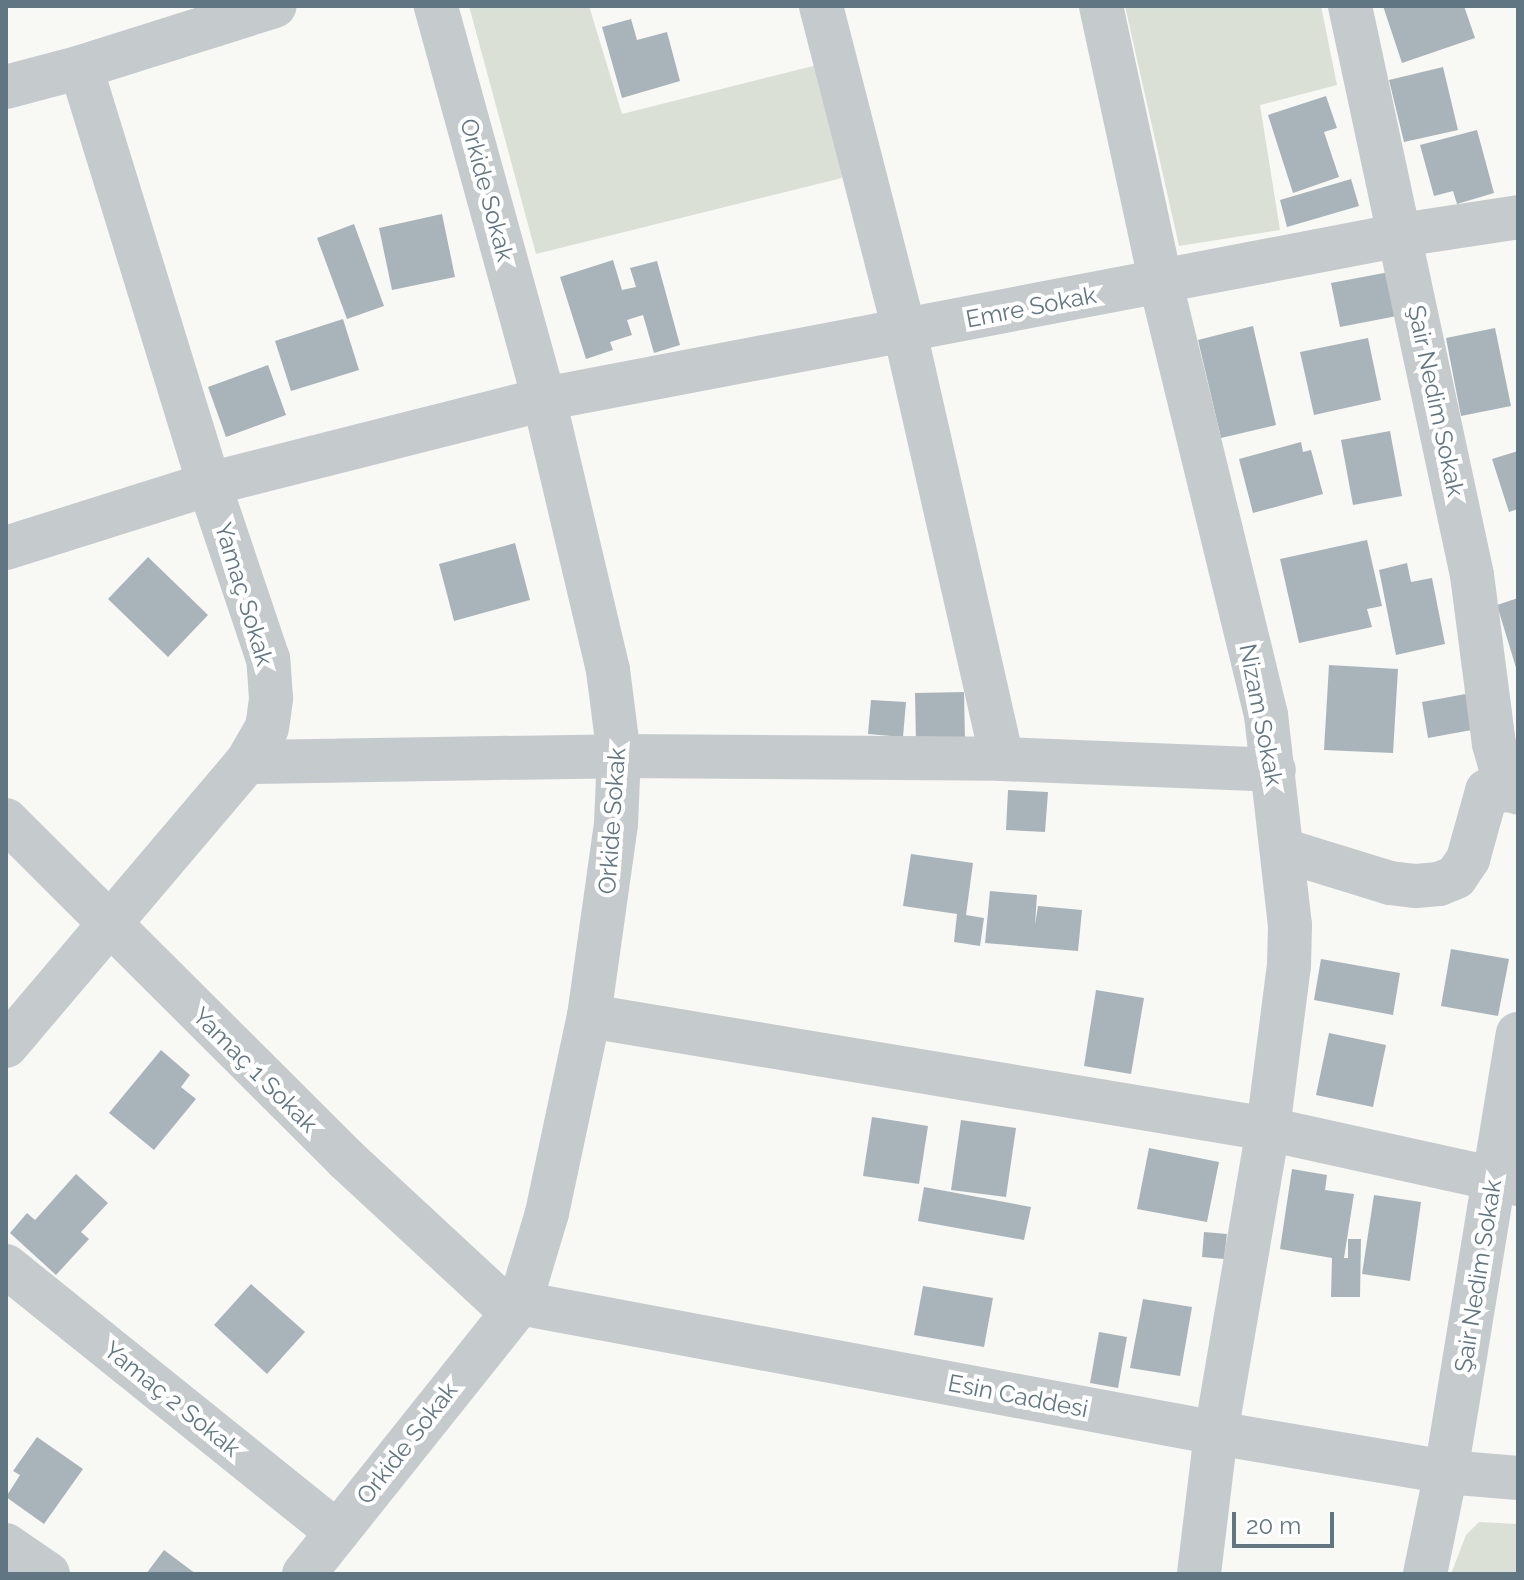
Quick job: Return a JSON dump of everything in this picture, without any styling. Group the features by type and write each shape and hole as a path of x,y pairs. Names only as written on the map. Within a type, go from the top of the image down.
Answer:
{"street":[{"path":"6,87 81,67 275,6"},
{"name":"Orkide Sokak","path":"304,1574 515,1307 547,1213 589,1016 613,855 619,756 608,670 544,399 436,6"},
{"path":"821,6 905,332 1002,759"},
{"name":"Nizam Sokak","path":"1101,6 1160,280 1266,715 1283,850 1289,965 1268,1129 1216,1433 1199,1574"},
{"name":"Şair Nedim Sokak","path":"1350,6 1472,575 1494,744 1500,765 1517,791"},
{"name":"Yamaç Sokak","path":"6,1046 247,762 267,728 271,698 268,659 209,484 81,67"},
{"name":"Emre Sokak","path":"6,548 209,484 544,399 905,332 1160,280 1401,235 1518,217"},
{"path":"247,762 619,756 1002,759 1274,770"},
{"path":"1283,850 1390,883 1416,886 1439,884 1456,877 1468,859 1487,791 1517,791"},
{"name":"Yamaç 1 Sokak","path":"6,820 346,1159 515,1307"},
{"path":"589,1016 1268,1129 1505,1183"},
{"name":"Şair Nedim Sokak","path":"1425,1574 1505,1183 1518,1034"},
{"name":"Yamaç 2 Sokak","path":"6,1266 337,1532"},
{"name":"Esin Caddesi","path":"515,1307 1216,1433 1446,1472 1518,1478"},
{"path":"6,1545 48,1574"}],"shaded area":[{"path":"469,6 589,6 622,114 821,64 842,178 536,254"},
{"path":"1125,6 1321,6 1337,85 1260,105 1280,230 1179,246"},
{"path":"1479,1522 1518,1524 1518,1574 1451,1574 1466,1535"}],"building":[{"path":"1383,6 1464,6 1475,38 1402,63"},
{"path":"631,19 637,40 667,32 680,81 622,98 602,27"},
{"path":"1443,67 1458,130 1404,142 1389,80"},
{"path":"1326,96 1337,128 1324,132 1339,177 1293,193 1268,115"},
{"path":"1477,130 1494,193 1457,204 1453,191 1434,196 1420,145"},
{"path":"1351,179 1359,206 1287,227 1280,200"},
{"path":"442,214 455,277 392,290 379,228"},
{"path":"354,224 384,306 347,319 317,238"},
{"path":"613,260 622,290 636,287 630,268 657,261 680,345 654,353 643,315 627,320 632,335 610,342 613,350 586,359 560,277"},
{"path":"1389,272 1397,316 1340,327 1331,283"},
{"path":"343,319 359,370 291,391 275,341"},
{"path":"1253,326 1276,425 1221,438 1198,340"},
{"path":"1495,328 1511,406 1461,416 1446,338"},
{"path":"1368,338 1381,400 1314,415 1300,352"},
{"path":"268,365 286,415 226,437 208,387"},
{"path":"1390,431 1402,496 1353,505 1341,440"},
{"path":"1301,442 1303,452 1311,450 1323,494 1253,513 1239,459"},
{"path":"1518,451 1518,509 1509,512 1492,459"},
{"path":"1367,540 1382,606 1367,609 1372,627 1299,643 1280,559"},
{"path":"515,543 530,600 454,621 439,564"},
{"path":"148,557 208,615 168,657 108,599"},
{"path":"1407,563 1411,582 1432,578 1445,644 1396,655 1379,570"},
{"path":"1518,598 1518,671 1517,671 1497,605"},
{"path":"1329,665 1398,669 1393,753 1324,750"},
{"path":"964,692 965,741 916,742 915,693"},
{"path":"1471,693 1477,729 1428,738 1422,702"},
{"path":"871,700 906,702 903,737 868,734"},
{"path":"1008,790 1048,792 1045,832 1006,830"},
{"path":"911,854 973,863 966,915 984,918 980,946 954,942 957,914 903,906"},
{"path":"990,891 1037,895 1035,925 1038,906 1082,910 1078,951 985,943"},
{"path":"1451,949 1509,959 1498,1016 1441,1006"},
{"path":"1321,959 1400,973 1393,1015 1314,1000"},
{"path":"1096,990 1144,998 1131,1074 1084,1066"},
{"path":"1329,1033 1386,1045 1373,1107 1316,1095"},
{"path":"161,1050 190,1075 181,1087 196,1099 154,1150 109,1113"},
{"path":"872,1117 928,1126 919,1184 863,1176"},
{"path":"961,1120 1016,1128 1006,1197 951,1190"},
{"path":"1149,1148 1219,1162 1207,1222 1137,1209"},
{"path":"1292,1169 1327,1175 1325,1190 1354,1194 1344,1258 1348,1258 1348,1239 1361,1239 1360,1297 1331,1297 1332,1258 1280,1249"},
{"path":"76,1174 108,1203 81,1232 89,1239 56,1275 10,1233 27,1213 35,1220"},
{"path":"924,1187 1031,1207 1024,1240 918,1221"},
{"path":"1374,1195 1421,1202 1410,1281 1362,1274"},
{"path":"1204,1232 1227,1234 1224,1259 1202,1257"},
{"path":"251,1284 305,1332 267,1374 214,1325"},
{"path":"923,1286 993,1298 984,1347 914,1335"},
{"path":"1143,1299 1192,1307 1180,1376 1130,1368"},
{"path":"1099,1332 1127,1337 1118,1388 1090,1383"},
{"path":"37,1437 83,1469 44,1524 6,1497 20,1475 13,1471"},
{"path":"164,1550 196,1574 146,1574"}]}
